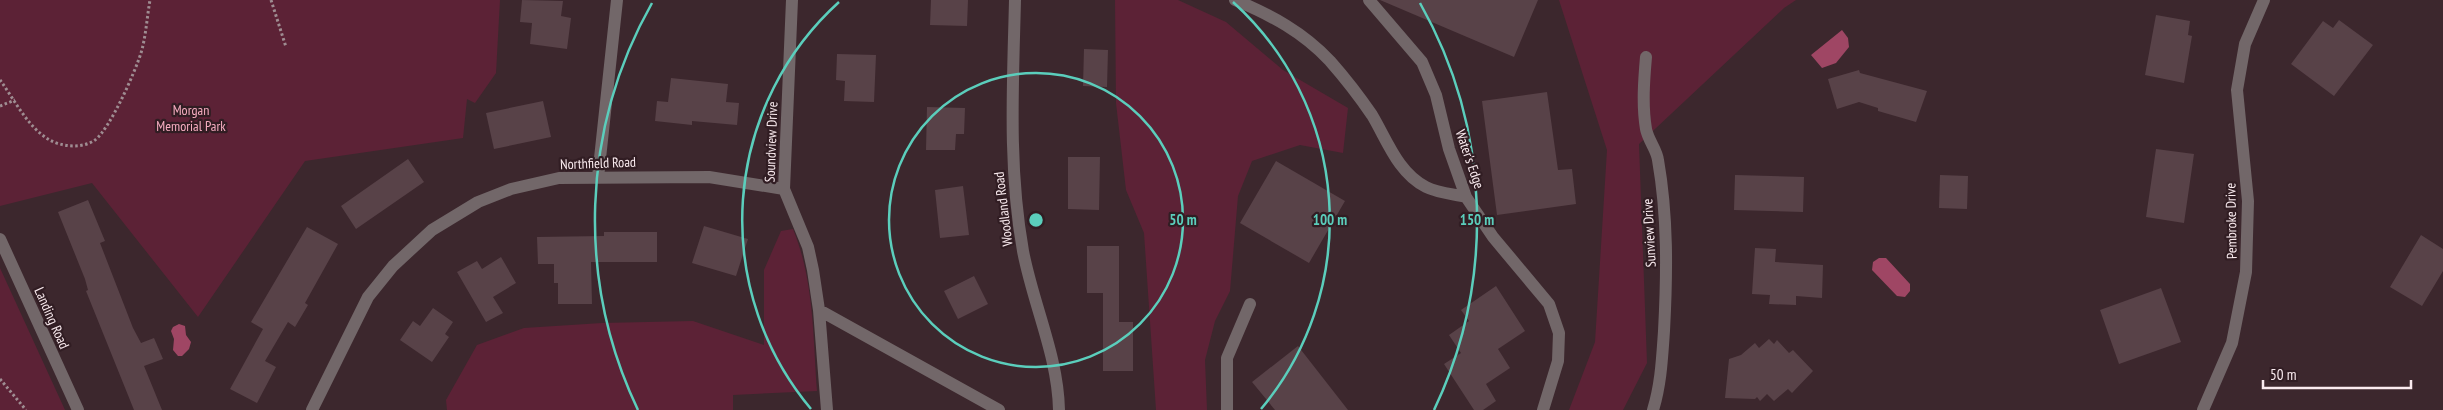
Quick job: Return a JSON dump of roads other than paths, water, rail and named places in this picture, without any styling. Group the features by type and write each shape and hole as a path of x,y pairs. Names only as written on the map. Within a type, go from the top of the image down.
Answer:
{"street":[{"path":"598,176 617,0"},
{"name":"Soundview Drive","path":"792,0 784,189 808,247 819,310"},
{"name":"Woodland Road","path":"1015,0 1012,148 1017,213 1024,253 1057,382 1058,410"},
{"path":"1235,0 1280,20 1314,46 1358,95 1400,163 1409,174 1433,190 1466,197"},
{"name":"Water's Edge","path":"1369,0 1422,62 1436,95 1450,150 1466,197 1493,237 1548,304 1559,333 1558,362 1543,410"},
{"name":"Pembroke Drive","path":"2203,410 2232,343 2246,272 2248,201 2236,90 2245,44 2264,0"},
{"name":"Sunview Drive","path":"1646,57 1644,92 1646,128 1650,143 1658,158 1665,215 1666,287 1660,387 1652,410"},
{"name":"Northfield Road","path":"316,406 368,297 393,266 432,230 478,202 511,189 559,178 598,176 709,177 784,189"},
{"name":"Landing Road","path":"0,239 78,410"},
{"path":"1227,410 1227,358 1250,304"},
{"path":"819,310 827,410"},
{"path":"819,310 1000,410"}],"park label":[{"name":"Morgan Memorial Park","path":"191,118"}]}
